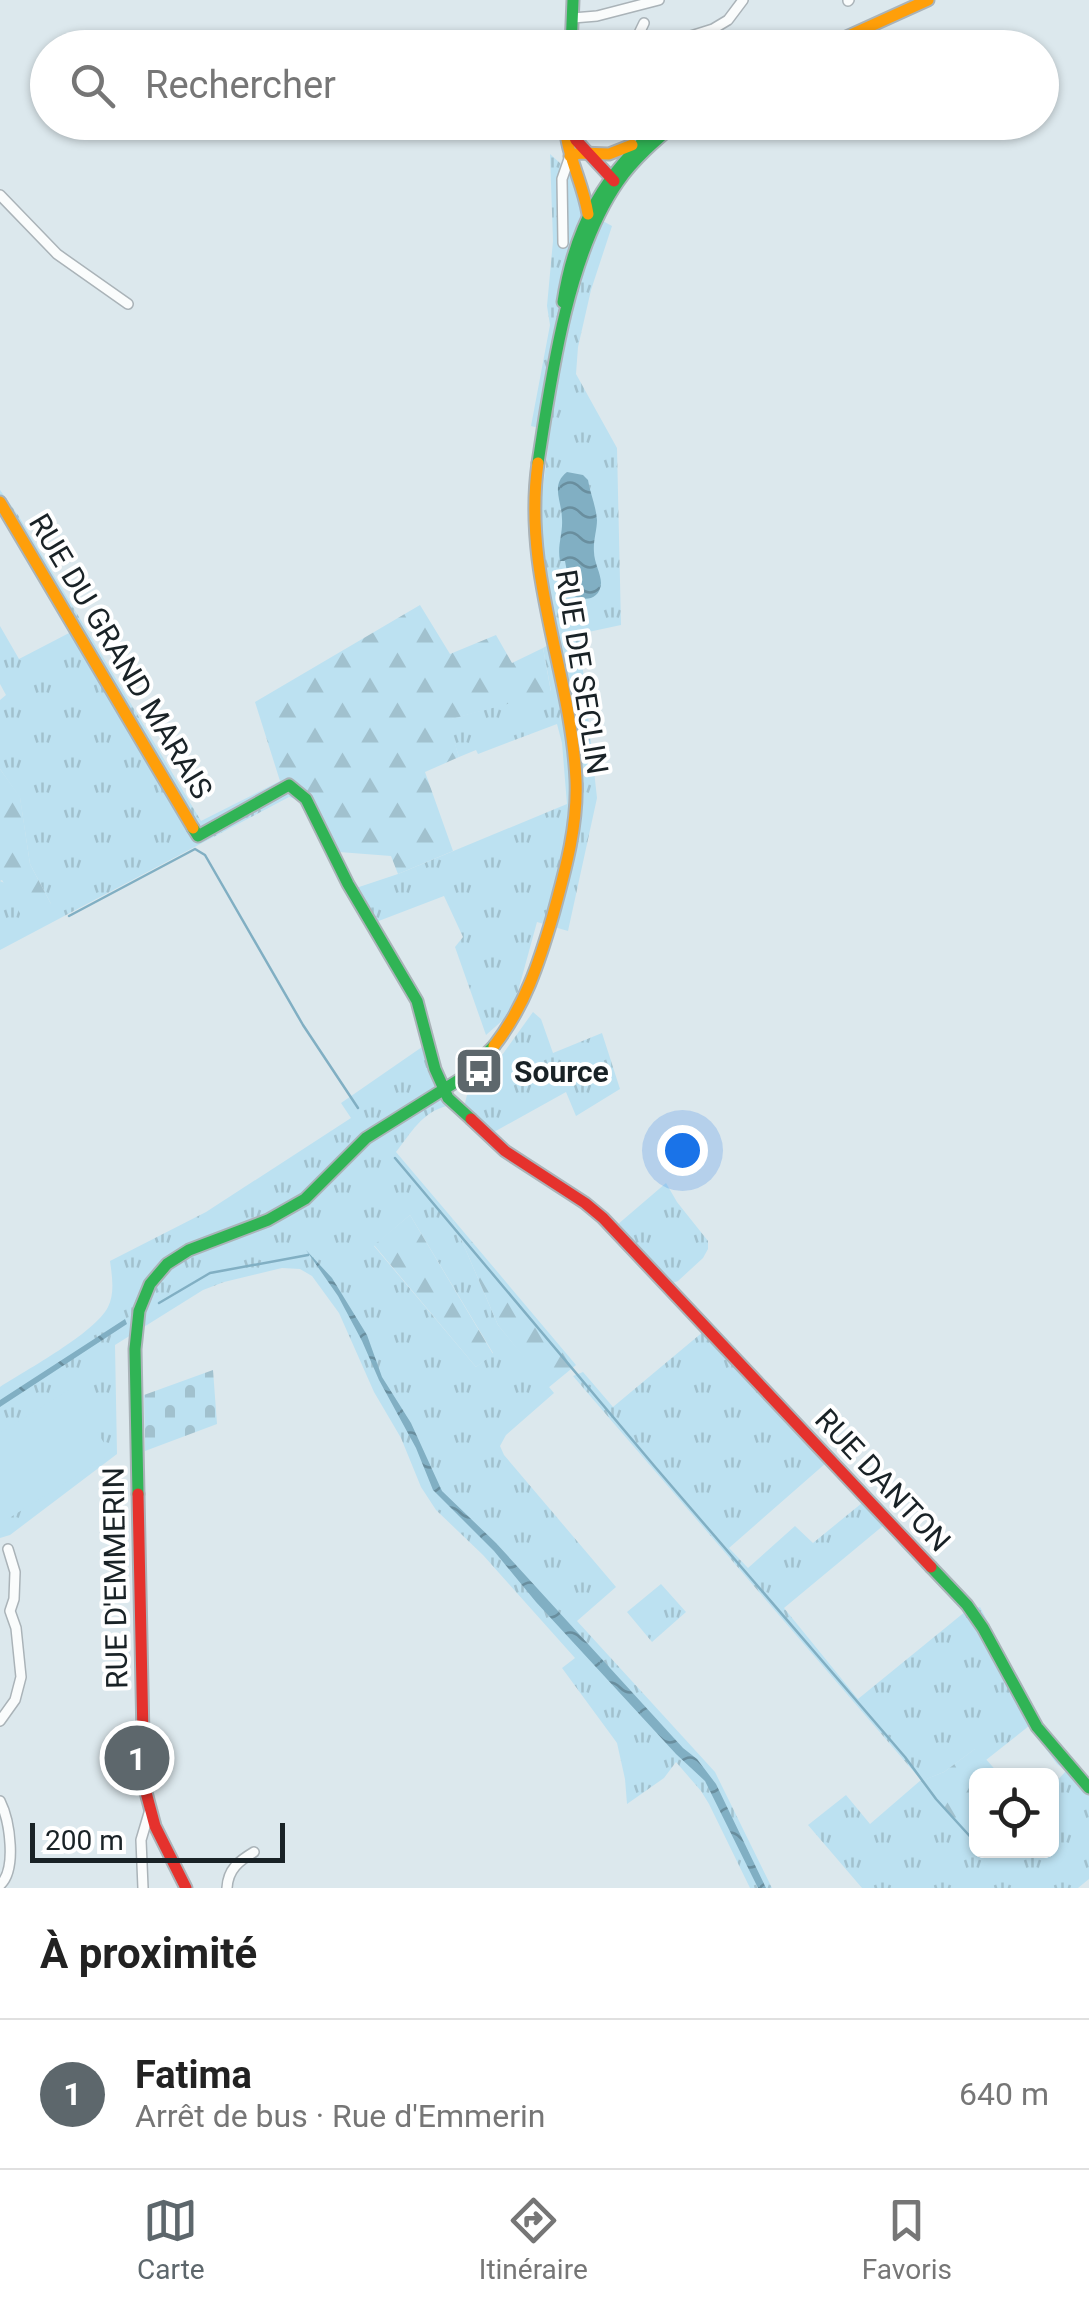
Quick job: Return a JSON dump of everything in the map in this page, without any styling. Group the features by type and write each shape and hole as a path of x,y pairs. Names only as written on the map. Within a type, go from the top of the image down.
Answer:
{"main road":[{"path":"572,0 572,30"},
{"path":"862,30 928,0"},
{"path":"565,140 588,214"},
{"path":"577,140 611,181"},
{"path":"570,156 586,151 614,153 639,140"},
{"path":"560,342 573,250 588,214 627,155 643,140"},
{"path":"560,342 586,245 611,181 657,140"},
{"path":"576,170 589,178 611,181"},
{"name":"RUE DE SECLIN","path":"138,1319 151,1286 174,1259 199,1244 278,1216 296,1205 367,1138 468,1074 505,1034 524,1002 543,950 574,820 576,795 573,751 536,548 533,508 560,342"},
{"name":"RUE DU GRAND MARAIS","path":"0,502 198,836 289,785 304,796 348,884 417,1002 443,1091"},
{"name":"RUE DANTON","path":"443,1091 504,1152 585,1203 613,1228 967,1605 984,1628 1036,1727 1089,1788"},
{"name":"RUE D'EMMERIN","path":"138,1319 144,1785 149,1814 186,1888"}],"street":[{"path":"573,18 659,0"},
{"path":"713,30 728,20 743,0"},
{"path":"641,30 644,23"},
{"path":"563,243 562,180 570,156"},
{"path":"0,195 58,254 128,304"},
{"path":"0,1721 15,1700 21,1677 16,1628 5,1611 14,1599 15,1572 8,1549"},
{"path":"0,1801 9,1831 9,1869 8,1878 0,1885"},
{"path":"143,1888 142,1835 149,1814"},
{"path":"227,1888 234,1866 254,1852"}],"green space":[{"path":"550,154 572,174 581,209 612,226 591,290 576,374 617,448 621,625 579,634 597,798 568,931 537,922 517,995 503,1020 486,1035 455,947 463,937 444,896 376,922 356,888 567,804 557,724 478,754 476,750 459,757 447,720 551,691 543,648 558,639 539,520 550,431 531,426 550,325"},
{"path":"0,490 201,821 280,781 289,797 0,950 0,881 51,904 30,864 20,798 0,769 0,700 6,695 0,684 0,626 19,659 71,632 0,513"},
{"path":"420,605 450,654 496,635 512,663 543,648 551,692 448,720 459,757 425,772 453,851 398,874 391,856 326,851 298,800 289,797 280,781 255,702"},
{"path":"0,769 20,797 30,864 51,904 23,919 0,881"},
{"path":"533,1012 541,1019 553,1053 602,1033 620,1089 576,1116 566,1092 494,1132 464,1107 467,1095"},
{"path":"422,1047 433,1081 447,1106 424,1118 396,1152 452,1218 498,1325 554,1393 506,1435 500,1446 616,1587 577,1621 715,1772 772,1888 750,1888 709,1804 676,1762 664,1778 627,1804 617,1743 562,1668 575,1658 483,1555 436,1510 374,1392 339,1313 312,1276 300,1269 282,1268 203,1290 115,1345 117,1454 10,1535 0,1538 0,1387 75,1339 101,1317 112,1296 110,1261 206,1212 351,1118 341,1103","holes":["410,1215 493,1353 476,1367 374,1246"]},
{"path":"666,1183 708,1241 703,1258 673,1283 617,1225"},
{"path":"410,1215 493,1354 476,1367 374,1245"},
{"path":"452,1218 576,1365 548,1388 498,1325"},
{"path":"704,1331 826,1463 729,1548 748,1568 795,1526 813,1543 862,1503 884,1525 784,1608 858,1699 966,1611 980,1607 1037,1716 1089,1780 1089,1879 1078,1888 862,1888 808,1825 846,1795 870,1824 921,1780 573,1376 583,1372 613,1407"},
{"path":"213,1370 217,1424 145,1451 144,1395"},
{"path":"70,1389 111,1454 3,1522 0,1433"},
{"path":"661,1584 686,1612 652,1642 627,1612"},
{"path":"976,1748 994,1768 969,1768 969,1838 921,1781 944,1772"}],"water":[{"path":"567,472 588,480 596,515 594,552 601,583 590,598 571,594 565,561 560,561 562,519 558,488"},
{"path":"306,1250 332,1278 367,1335 382,1377 411,1423 442,1491 496,1543 697,1759 716,1784 766,1888 758,1888 705,1781 433,1490 362,1341 338,1296"},
{"path":"125,1319 127,1324 0,1407 0,1400"}],"waterway":[{"path":"69,916 195,849 205,855 303,1025 358,1108"},
{"path":"395,1158 969,1835"},
{"path":"159,1303 210,1273 308,1255"}],"traffic: fast":[{"path":"572,30 573,0"},
{"path":"563,302 576,249 596,202 644,140"},
{"path":"538,463 564,317 586,244 618,182 657,140"},
{"path":"193,828 198,836 289,785 306,799 348,884 417,1001 435,1069 448,1098 471,1119"},
{"path":"138,1494 135,1349 139,1311 150,1284 167,1264 189,1250 268,1220 305,1199 366,1138 462,1078 494,1046"},
{"path":"931,1567 967,1605 1037,1727 1089,1788"}],"traffic: slow":[{"path":"862,30 928,0"},
{"path":"567,140 588,214"},
{"path":"570,156 609,154 632,145"},
{"path":"494,1046 523,1000 548,933 575,814 572,740 536,544 538,463"},
{"path":"0,502 193,828"}],"traffic: jam":[{"path":"576,140 614,181"},
{"path":"471,1119 505,1151 603,1218 931,1567"},
{"path":"138,1494 144,1785 155,1826 186,1888"}],"place":[{"name":"Source","path":"479,1071"},
{"name":"Fatima","path":"137,1758"}]}
